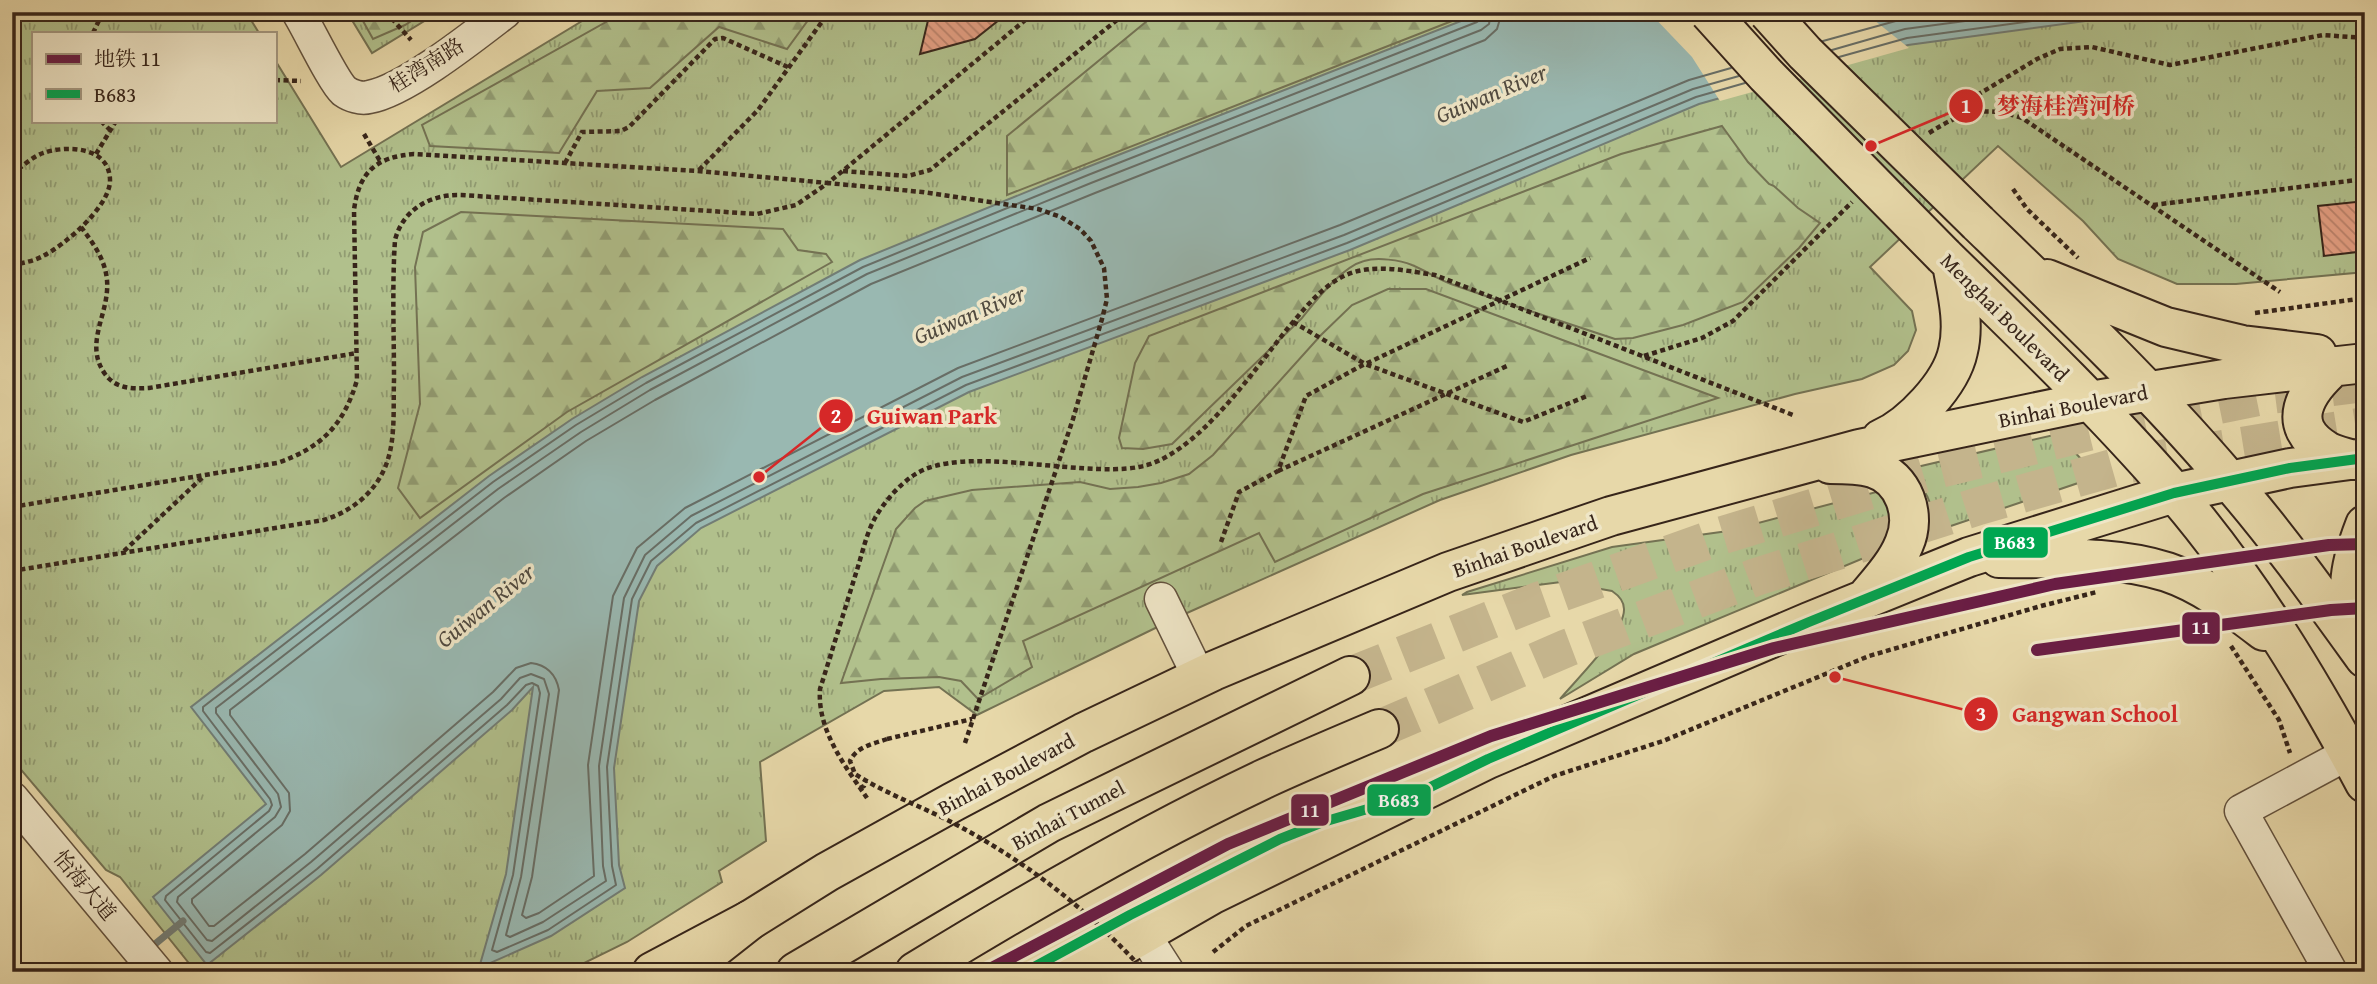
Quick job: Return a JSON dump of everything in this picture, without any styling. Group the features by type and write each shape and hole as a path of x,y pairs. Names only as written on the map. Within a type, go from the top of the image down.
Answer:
{"main road":[{"name":"Menghai Boulevard","path":"1709,12 1766,75 2090,401 2174,493 2231,565 2294,661 2357,768"},
{"path":"1768,12 1815,62 2148,392 2228,479 2365,656"},
{"path":"1858,449 1895,433 1924,407 1946,377 1958,352 1960,316 1948,260"},
{"path":"2027,270 2166,327 2242,345 2355,363"},
{"path":"2355,363 2317,381 2305,400 2302,416 2305,427 2315,442 2328,452 2359,459"},
{"name":"Binhai Boulevard","path":"750,920 827,872 1083,733 1199,677 1448,572 1611,516 1858,449 2090,401 2224,379 2355,363"},
{"path":"1077,972 1211,895 1488,759 1969,557 2174,493 2228,479 2359,459"},
{"path":"1803,464 1852,464 1874,469 1890,477 1906,500 1910,520 1905,544 1865,599"},
{"path":"2365,525 2354,551 2349,581 2351,610 2365,656"},
{"path":"1969,557 2078,559 2127,563 2166,572 2202,588 2235,608 2294,661"},
{"name":"Binhai Tunnel","path":"796,972 1049,823 1350,676"},
{"path":"915,972 1016,910 1147,838 1266,778 1379,729"},
{"path":"1025,972 1280,839 1324,822 1412,796"},
{"path":"652,972 750,920"},
{"path":"684,972 750,920"}],"street":[{"name":"桂湾南路","path":"298,12 342,89 358,97 369,97 391,89 419,73 505,12"},
{"path":"1161,599 1199,677"},
{"path":"2331,972 2241,811 2357,768"},
{"name":"怡海大道","path":"12,798 157,972"},
{"path":"1143,933 1168,972"}],"path":[{"path":"93,32 103,12"},
{"path":"386,12 411,40"},
{"path":"698,171 741,129 830,12"},
{"path":"12,570 324,520 352,508 373,488 386,465 393,433 395,240 398,228 405,217 430,200 445,195 461,195 757,214 796,205 843,171 1035,12"},
{"path":"843,171 908,176 930,170 1127,12"},
{"path":"1960,116 1979,94 2037,58 2060,48 2092,47 2171,65 2323,35 2365,38"},
{"path":"565,163 582,132 621,131 629,127 715,39 723,38 790,68"},
{"path":"276,80 300,81"},
{"path":"103,122 110,130"},
{"path":"96,154 116,122"},
{"path":"364,134 380,161"},
{"path":"12,175 40,154 64,148 83,149 96,154 106,165 110,181 106,196 81,227 43,256 13,264"},
{"path":"12,507 276,463 296,456 320,442 337,425 351,402 357,380 354,210 356,191 366,175 380,161 398,155 698,171 922,192 1038,209 1061,217 1080,229 1091,241 1104,268 1107,299 1073,419 964,746"},
{"path":"2152,205 2365,179"},
{"path":"2012,189 2027,209 2086,265"},
{"path":"81,227 98,252 107,281 95,351 100,366 118,386 149,388 357,353"},
{"path":"1278,471 1306,396 1366,364 1590,257"},
{"path":"1145,972 1099,925 1026,866 954,824 864,785 836,753 818,707 820,689 875,518 897,489 914,475 934,465 960,462 1013,463 1056,468 1141,467 1170,454 1194,437 1216,416 1322,290 1348,274 1379,269 1435,275 1793,415"},
{"path":"2249,314 2365,298"},
{"path":"1293,322 1366,364 1523,422 1587,396"},
{"path":"1221,542 1239,492 1278,471 1509,365"},
{"path":"123,552 205,475"},
{"path":"1213,952 1247,926 1554,775 1663,741 1869,656 2101,591"},
{"path":"2223,639 2233,649 2280,720 2290,753"},
{"path":"867,798 864,785 852,768 850,761 853,754 887,739 972,719"}],"green space":[{"path":"12,12 246,12 258,32 32,32 32,122 276,122 276,62 341,167 597,12 2365,12 2365,272 2236,284 2177,284 2118,259 2083,221 1998,146 1870,267 1912,311 1916,330 1908,351 1894,365 1862,379 1795,394 1571,455 1440,500 1178,617 977,715 939,687 884,691 760,762 766,841 719,871 722,882 627,942 566,972 196,972 120,877 106,870 12,759"},
{"path":"347,12 439,12 372,53"},
{"path":"358,12 425,12 405,25 373,39"},
{"path":"624,12 814,12 787,49 719,27 650,88 597,91 559,153 430,146 422,125"},
{"path":"1158,12 1475,12 1007,195 1007,136"},
{"path":"1722,126 1748,162 1769,184 1820,223 1799,248 1743,302 1683,325 1633,338 1615,339 1451,284 1407,263 1382,259 1364,261 1355,264 1338,277 1301,319 1172,444 1143,449 1122,448 1119,438 1135,363 1149,336 1621,154"},
{"path":"461,212 783,229 798,250 826,254 832,262 567,412 420,518 398,488 420,404 415,267 423,232"},
{"path":"1388,289 1426,289 1718,398 1423,494 1275,562 1259,533 1023,641 1032,667 978,699 961,681 939,677 841,683 896,529 915,508 925,501 972,490 1080,482 1110,489 1138,487 1189,474 1213,455 1321,335 1352,305"},
{"path":"2058,434 2082,460 2087,480 1933,532 1928,497 1904,470"},
{"path":"1880,491 1903,502 1883,550 1634,654 1560,699 1617,630 1624,609 1618,596 1612,591 1561,582 1462,595 1612,547 1728,531"}],"water":[{"name":"Guiwan River","path":"1484,12 2152,12 1908,45 1699,104 1350,250 969,392 701,528 657,566 639,601 614,768 619,865 625,888 551,936 479,968 506,874 533,687 512,710 321,875 207,965 153,897 266,804 191,707 489,476 572,419 642,377 860,260 1085,168"}],"pier":[{"path":"1649,12 1864,12 1909,48 1720,101 1692,57"}],"building":[{"path":"930,12 1009,12 975,39 920,54"},
{"path":"2365,201 2365,251 2324,256 2318,206"}],"waterway":[{"path":"149,949 183,921"},
{"path":"121,972 137,959"}],"tunnel":[{"path":"1350,676 1538,601 1723,535 1940,469 2096,430 2263,396 2365,383"},
{"path":"1379,729 1567,648 1756,577 1979,506 2123,465 2365,426"}],"metro line":[{"name":"11","path":"984,972 1228,844 1491,736 1774,648 2055,584 2329,545 2365,544"},
{"name":"11","path":"2037,650 2331,610 2365,608"}],"transit line":[{"name":"B683","path":"1025,972 1280,839 1323,822 1412,796 1488,759 1969,557 2174,493 2290,468 2365,458"}],"place":[{"name":"梦海桂湾河桥","path":"1871,146"},
{"name":"Guiwan Park","path":"759,477"},
{"name":"Gangwan School","path":"1835,677"}]}
